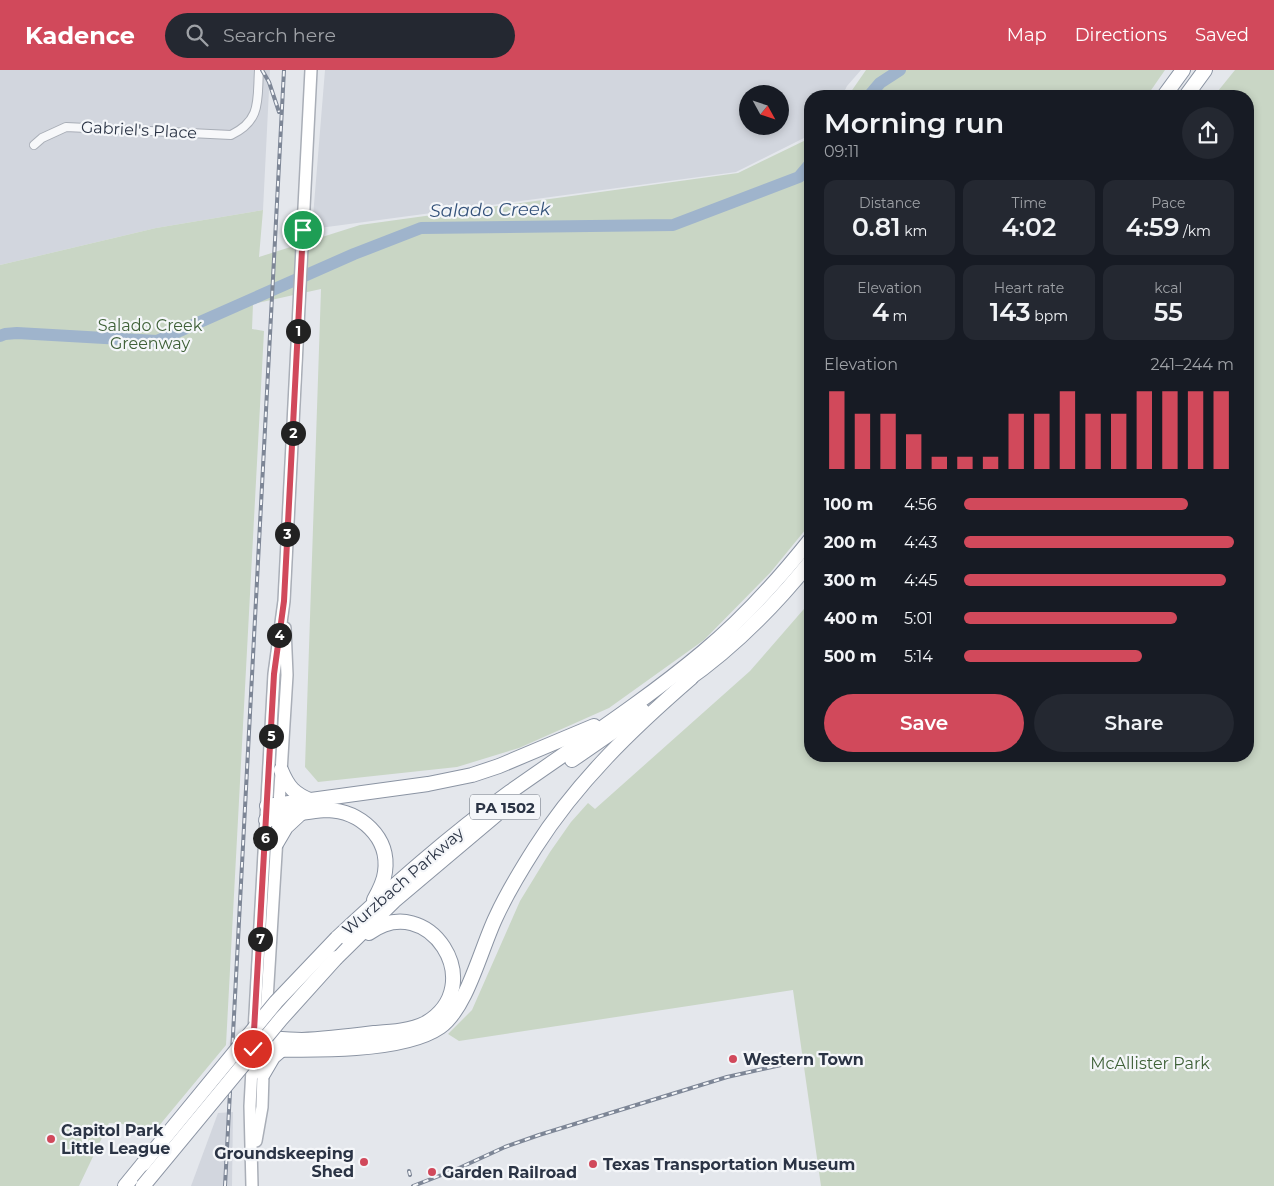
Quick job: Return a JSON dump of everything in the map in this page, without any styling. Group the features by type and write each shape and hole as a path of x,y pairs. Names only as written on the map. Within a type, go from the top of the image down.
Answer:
{"highway":[{"path":"1168,90 1183,70"},
{"path":"1190,90 1205,70"},
{"name":"Wurzbach Parkway","path":"125,1186 276,1002 337,938 446,842 502,799 626,711 703,652 765,594 804,547"},
{"name":"Wurzbach Parkway","path":"143,1186 280,1019 336,958 394,901 507,806 691,678 724,652 756,624 804,569"},
{"path":"259,1043 280,1050 341,1048 392,1043 424,1036 442,1026 453,1015 463,999 496,917 509,892 535,847 562,807 606,757 652,712 691,678"},
{"path":"272,812 313,801 428,784 472,775 500,766 561,741 626,711"},
{"path":"281,770 293,791 303,798 313,801"},
{"path":"272,812 300,814 325,810 347,813 365,823 378,836 385,852 385,872 382,885 370,908"},
{"path":"276,844 286,827 300,814"},
{"path":"259,1043 373,1034 419,1026 442,1008 452,990 453,967 449,955 434,935 416,925 397,921 378,926 336,958"},
{"path":"266,1011 273,1025 282,1033 295,1040"},
{"path":"263,1074 280,1050"}],"main road":[{"path":"252,1170 262,1107 263,1074 259,1043 272,812 274,674 284,601 311,70"},
{"path":"252,1186 250,1106 259,1043 266,1011 276,844 272,812 281,770 287,675 284,601"}],"street":[{"name":"Gabriel's Place","path":"34,145 42,138 66,127 231,134 247,125 253,118 257,107 259,70"}],"shaded area":[{"path":"0,70 270,70 263,210 156,228 0,265"},
{"path":"325,70 861,70 845,90 804,90 804,138 736,172 312,229"},
{"path":"233,1112 232,1186 191,1186 218,1113"}],"green space":[{"path":"866,70 1165,70 1151,90 852,90"},
{"name":"McAllister Park","path":"1235,70 1274,70 1274,1186 821,1186 793,990 459,1041 448,1034 472,1010 520,901 571,822 588,803 595,809 750,671 804,609 804,762 1254,762 1254,90 1219,90"},
{"name":"Salado Creek Greenway","path":"804,141 804,531 770,573 704,640 609,708 519,748 457,767 318,782 305,767 321,289 253,304 252,329 264,331 226,1045 158,1127 109,1123 79,1186 0,1186 0,265 156,228 263,210 259,257 360,225 738,173"}],"waterway":[{"name":"Salado Creek","path":"874,90 880,83 900,70"},
{"name":"Salado Creek","path":"0,336 17,333 157,341 354,254 421,228 673,225 799,177 804,171"}],"railway":[{"path":"262,70 269,82 279,112"},
{"path":"225,1186 284,70"},
{"path":"413,1186 457,1169 505,1147 539,1135 727,1077 781,1065"},
{"path":"409,1171 410,1175"}],"place":[{"name":"Western Town","path":"733,1059"},
{"name":"Capitol Park Little League","path":"51,1139"},
{"name":"Groundskeeping Shed","path":"364,1162"},
{"name":"Texas Transportation Museum","path":"593,1164"},
{"name":"Garden Railroad","path":"432,1172"}],"route":[{"path":"253,1049 274,674 284,601 303,230"}]}
